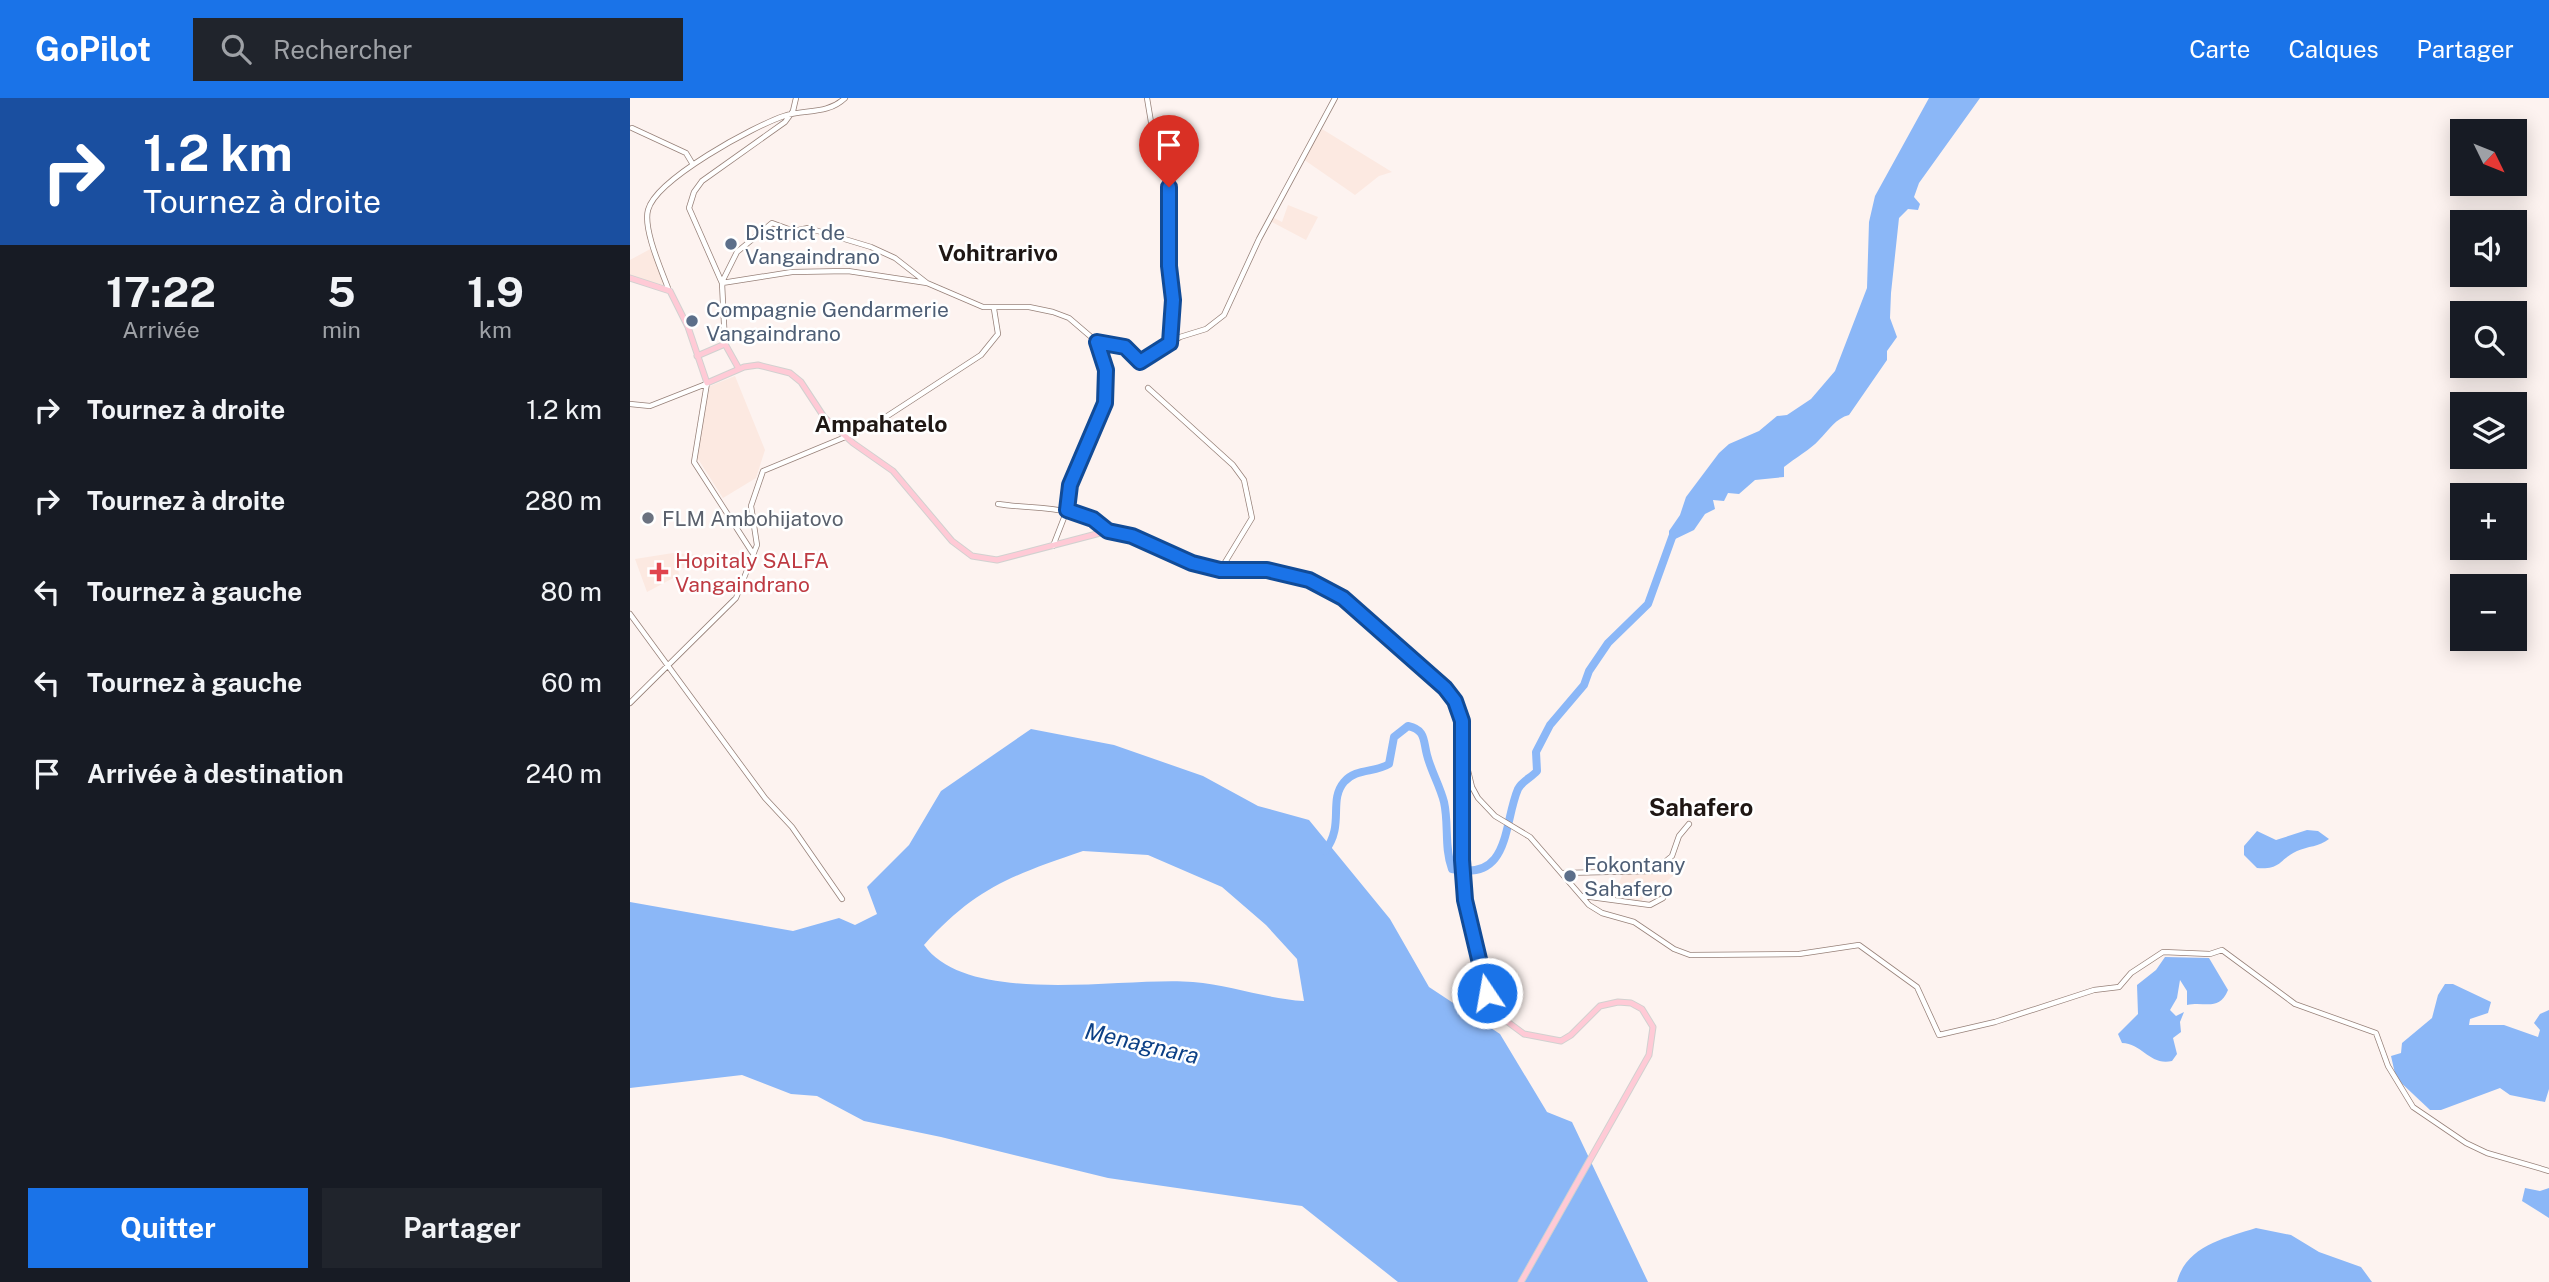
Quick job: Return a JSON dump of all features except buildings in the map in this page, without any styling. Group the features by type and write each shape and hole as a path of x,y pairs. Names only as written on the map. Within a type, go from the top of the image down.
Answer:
{"main road":[{"path":"630,278 667,288 688,327 707,383 739,369 765,365 790,373 801,382 824,417 845,437 893,471 952,541 972,556 992,560 1053,547 1108,531 1132,536 1192,563 1220,570 1267,570 1296,576 1343,598 1445,688 1461,713 1464,754 1462,860 1465,900 1487,993 1497,1014 1524,1034 1561,1041 1571,1035 1600,1006 1618,1002 1631,1003 1642,1009 1653,1027 1649,1055 1521,1282"},
{"path":"697,356 725,344 739,369"}],"street":[{"path":"725,344 722,283 690,216 689,208 694,192 702,181 779,128 791,114 796,98"},
{"path":"667,288 648,226 648,210 656,198 692,163 791,114 824,111 845,98"},
{"path":"1147,98 1153,134 1169,187 1169,266 1173,300 1170,343"},
{"path":"722,283 792,272 848,271 927,282 994,309 1029,307 1069,318 1097,342 1125,347 1140,362 1170,343 1206,329 1224,315 1259,239 1335,98"},
{"path":"632,128 686,153 692,163"},
{"path":"722,283 737,252 772,223 794,231 808,228 871,247 895,258 927,282"},
{"path":"630,703 732,603 757,538 751,506 763,471 872,426 981,355 998,334 994,309"},
{"path":"1053,547 1067,510 1070,485 1105,403 1106,370 1097,342"},
{"path":"707,383 694,462 752,552"},
{"path":"630,404 650,406 707,383"},
{"path":"1148,388 1233,465 1244,480 1252,518 1247,530 1223,561 1220,570"},
{"path":"998,504 1067,510 1093,519 1108,531"},
{"path":"630,614 761,792 792,827 842,899"},
{"path":"1464,754 1472,787 1478,798 1495,816 1530,838 1581,896 1602,913 1634,922 1674,949 1690,955 1799,954 1859,945 1876,954 1917,987 1939,1035 1985,1025 2094,990 2119,987 2131,973 2163,952 2210,954 2222,950 2295,1004 2376,1033 2388,1066 2413,1107 2466,1143 2487,1153 2549,1171"},
{"path":"1561,873 1654,871 1672,856 1679,836 1689,824"},
{"path":"1581,896 1650,905 1662,898"}],"shaded area":[{"path":"1322,129 1392,172 1379,176 1355,195 1303,159"},
{"path":"1288,205 1318,217 1306,240 1270,221 1272,217 1282,222"},
{"path":"654,247 665,285 630,278 630,260"},
{"path":"735,376 765,450 756,478 723,498 698,459 697,452 710,386"},
{"name":"Hopitaly SALFA Vangaindrano","path":"673,553 713,556 698,568 678,568 679,575 647,592 635,559"},
{"path":"1673,859 1682,868 1660,887 1656,880 1650,882 1642,901 1614,896 1623,873 1655,874"}],"water":[{"path":"1929,98 1980,98 1919,183 1914,197 1920,204 1918,210 1908,209 1899,218 1890,318 1897,337 1887,351 1887,360 1849,415 1836,422 1816,443 1784,467 1784,477 1755,480 1739,494 1728,493 1724,501 1713,500 1715,509 1705,514 1694,530 1669,542 1669,531 1680,515 1686,497 1719,453 1729,444 1759,431 1777,416 1787,415 1811,399 1835,371 1867,288 1869,222 1875,196"},
{"name":"Menagnara","path":"1031,729 1114,745 1203,776 1258,806 1309,820 1390,919 1429,987 1500,1034 1547,1112 1572,1122 1648,1282 1398,1282 1302,1206 1108,1178 864,1121 817,1096 791,1094 742,1075 630,1088 630,902 793,931 839,918 855,925 877,914 867,887 909,845 941,791","holes":["1083,851 1148,855 1222,887 1266,925 1297,959 1304,1001 1193,982 1050,985 1011,983 976,977 946,964 924,945 978,897 1015,876"]},
{"path":"2307,830 2318,831 2329,839 2297,851 2271,867 2257,868 2244,855 2244,846 2257,831 2276,840"},
{"path":"2165,957 2209,958 2228,990 2216,1003 2187,1005 2187,991 2180,980 2177,998 2170,1010 2176,1016 2184,1012 2180,1022 2181,1032 2173,1038 2177,1054 2172,1061 2164,1062 2152,1058 2136,1047 2122,1043 2118,1034 2138,1014 2137,985 2156,970"},
{"path":"2445,984 2453,984 2491,1002 2488,1013 2470,1019 2469,1025 2504,1025 2538,1037 2540,1030 2534,1023 2540,1014 2549,1010 2549,1089 2545,1102 2510,1095 2500,1088 2441,1110 2430,1110 2396,1078 2391,1056 2401,1053 2402,1043 2432,1018 2438,995"},
{"path":"2525,1188 2540,1191 2549,1188 2549,1218 2522,1201"},
{"path":"2256,1228 2291,1235 2319,1252 2361,1267 2372,1282 2177,1282 2189,1260 2208,1245"}],"waterway":[{"path":"1325,851 1334,832 1339,789 1354,775 1389,764 1394,737 1408,726 1418,730 1423,736 1442,796 1452,869 1471,871 1485,867 1495,859 1502,847 1518,789 1537,771 1536,752 1550,725 1584,685 1589,671 1608,643 1648,604 1674,532"}],"place":[{"name":"District de Vangaindrano","path":"731,244"},
{"name":"Compagnie Gendarmerie Vangaindrano","path":"692,321"},
{"name":"FLM Ambohijatovo","path":"648,518"},
{"name":"Hopitaly SALFA Vangaindrano","path":"659,572"},
{"name":"Fokontany Sahafero","path":"1570,876"}],"district":[{"name":"Vohitrarivo","path":"998,252"},
{"name":"Ampahatelo","path":"881,423"},
{"name":"Sahafero","path":"1701,807"}],"route":[{"path":"1169,187 1169,266 1173,300 1170,343 1144,362 1140,362 1125,347 1097,342 1106,370 1103,387 1105,403 1070,485 1067,510 1093,519 1108,531 1132,536 1192,563 1220,570 1267,570 1309,580 1343,598 1445,688 1461,713 1464,754 1462,860 1465,900 1475,933 1487,993"}]}
